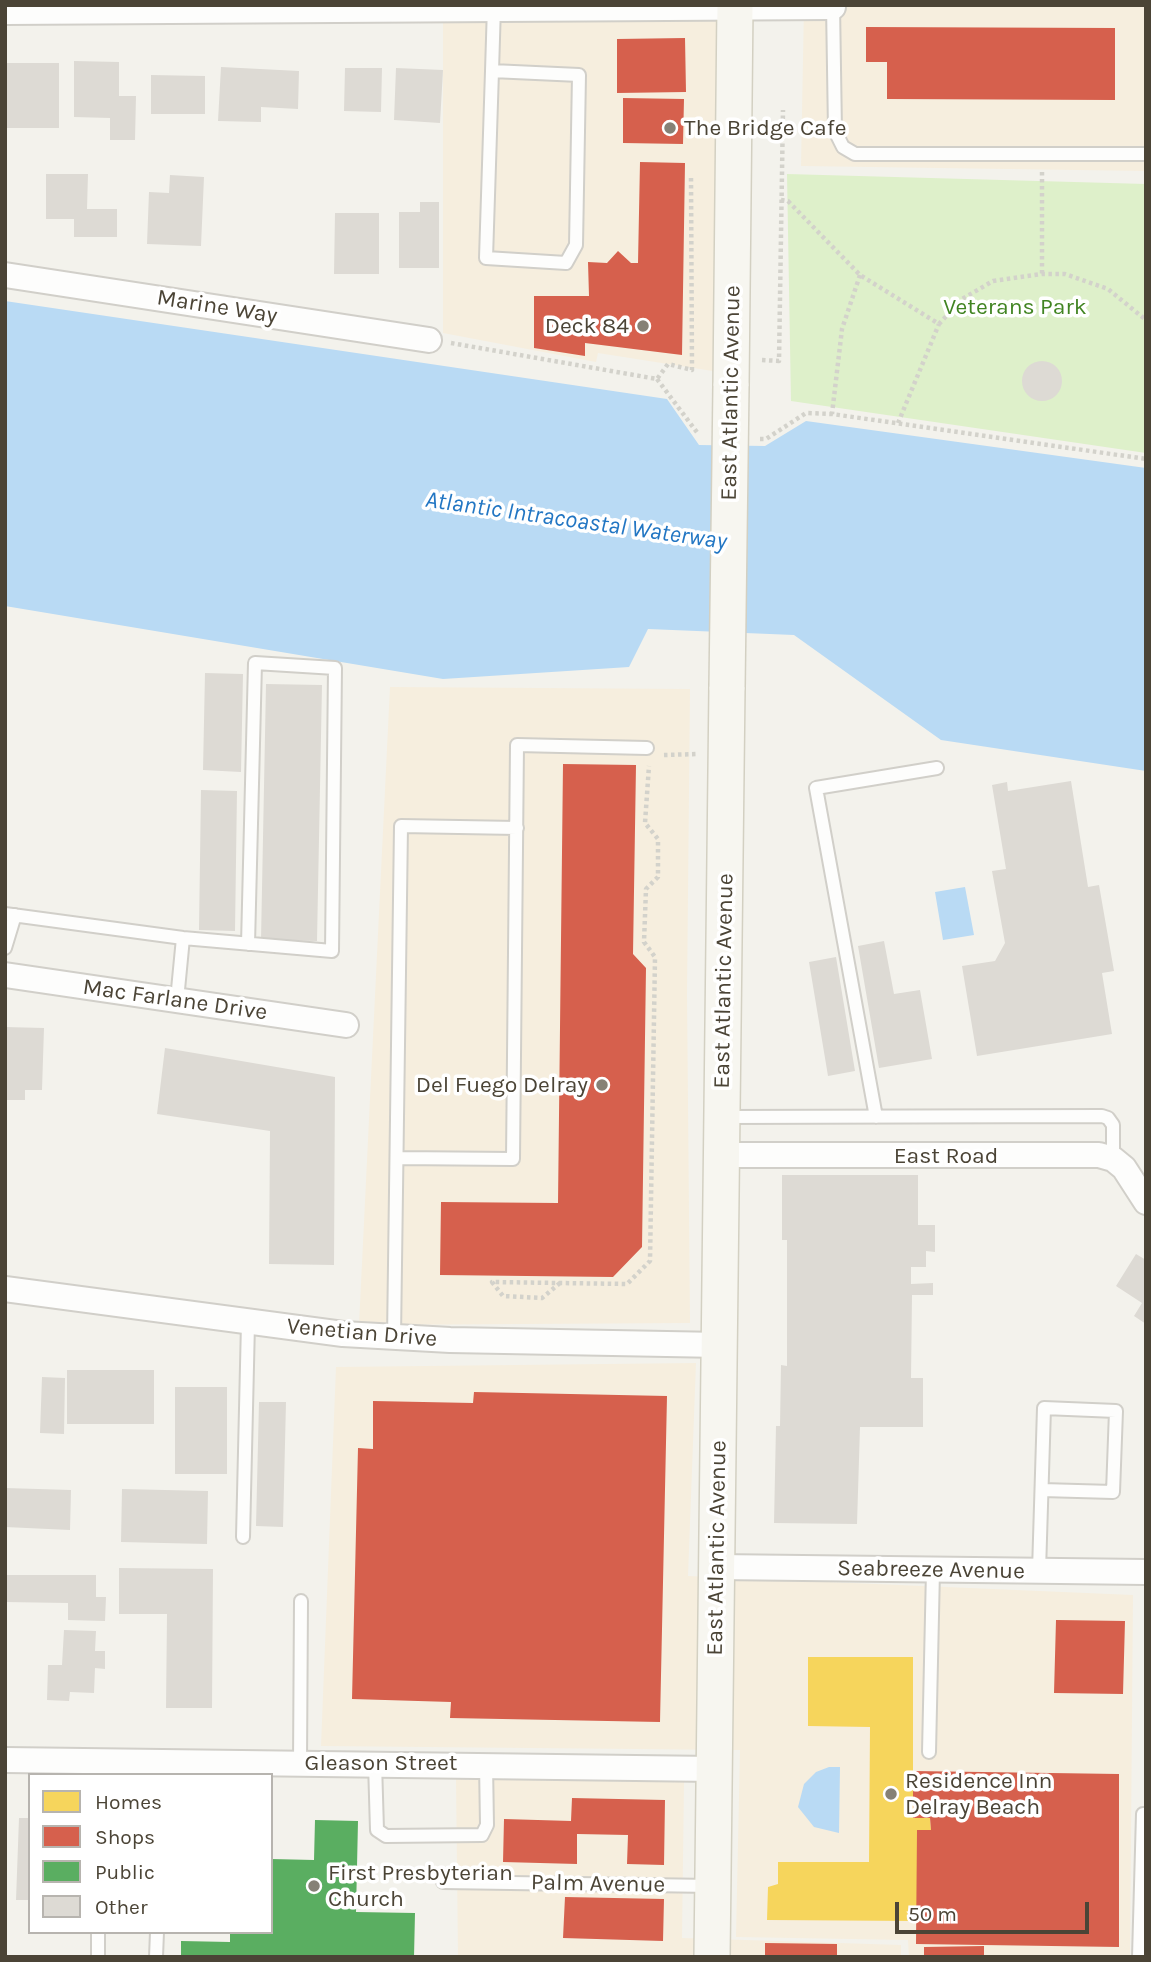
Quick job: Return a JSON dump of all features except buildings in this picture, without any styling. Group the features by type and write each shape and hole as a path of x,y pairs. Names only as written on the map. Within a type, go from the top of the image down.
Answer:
{"main road":[{"name":"East Atlantic Avenue","path":"712,1957 735,6"}],"street":[{"path":"5,12 833,6"},
{"name":"Marine Way","path":"5,275 429,340"},
{"name":"Mac Farlane Drive","path":"5,975 346,1025"},
{"name":"East Road","path":"723,1155 1099,1155 1113,1159"},
{"path":"1113,1159 1124,1168 1146,1202"},
{"name":"Venetian Drive","path":"5,1289 248,1323 394,1337 721,1345"},
{"name":"Seabreeze Avenue","path":"717,1567 1146,1572"},
{"name":"Gleason Street","path":"5,1760 99,1768 375,1763 714,1769"}],"lane":[{"path":"833,6 835,131 843,147 855,154 1146,154"},
{"path":"492,71 579,75 576,245 566,263 486,258 494,8"},
{"path":"5,948 10,915 183,938 248,944 332,951 335,668 255,663 248,944"},
{"path":"397,1158 513,1159 517,746 647,748"},
{"path":"876,1117 816,789 937,768"},
{"path":"394,1337 401,826 517,828"},
{"path":"177,1000 183,938"},
{"path":"723,1117 1102,1116 1108,1118 1113,1125 1113,1159"},
{"path":"243,1537 248,1323"},
{"path":"1039,1571 1041,1490 1044,1408 1116,1411 1114,1492 1041,1490"},
{"path":"929,1752 933,1570"},
{"path":"300,1763 301,1601"},
{"path":"375,1763 377,1829 386,1836 482,1835 487,1825 486,1764"},
{"path":"1139,1957 1143,1814 1146,1814"},
{"name":"Palm Avenue","path":"443,1882 712,1886"},
{"path":"98,1957 99,1934"},
{"path":"156,1957 157,1934"}],"path":[{"path":"762,360 779,361 783,110"},
{"path":"1042,153 1042,274"},
{"path":"429,340 657,379 668,364 692,370 691,178"},
{"path":"781,200 788,201 860,275 939,324"},
{"path":"898,423 939,324 962,299 993,282 1042,274 1065,274 1108,289 1146,320"},
{"path":"860,275 842,329 832,414 1146,459"},
{"path":"560,1283 542,1298 503,1296 492,1283 536,1282 627,1284 650,1261 655,957 644,942 646,888 658,877 659,839 645,823 647,768 664,755 702,754"}],"shaded area":[{"path":"443,5 720,5 719,372 598,353 596,362 443,333"},
{"path":"804,5 1146,5 1146,171 801,166"},
{"path":"390,687 690,689 687,994 690,1323 359,1325"},
{"path":"696,1363 688,1576 1133,1595 1130,1957 909,1957 908,1940 736,1937 740,1750 321,1746 336,1367"},
{"path":"456,1779 684,1782 682,1938 901,1945 901,1957 458,1957"}],"green space":[{"name":"Veterans Park","path":"787,174 1146,184 1146,453 791,401"}],"water":[{"name":"Atlantic Intracoastal Waterway","path":"5,301 667,399 699,445 765,446 806,421 1146,468 1146,771 941,740 794,635 648,629 629,667 443,679 5,606"},
{"path":"965,887 974,935 943,940 935,892"},
{"path":"829,1767 840,1767 839,1833 814,1827 798,1807 804,1784 816,1772"}],"place":[{"name":"The Bridge Cafe","path":"670,128"},
{"name":"Deck 84","path":"643,326"},
{"name":"Del Fuego Delray","path":"602,1085"},
{"name":"Residence Inn Delray Beach","path":"891,1794"},
{"name":"First Presbyterian Church","path":"314,1886"}]}
